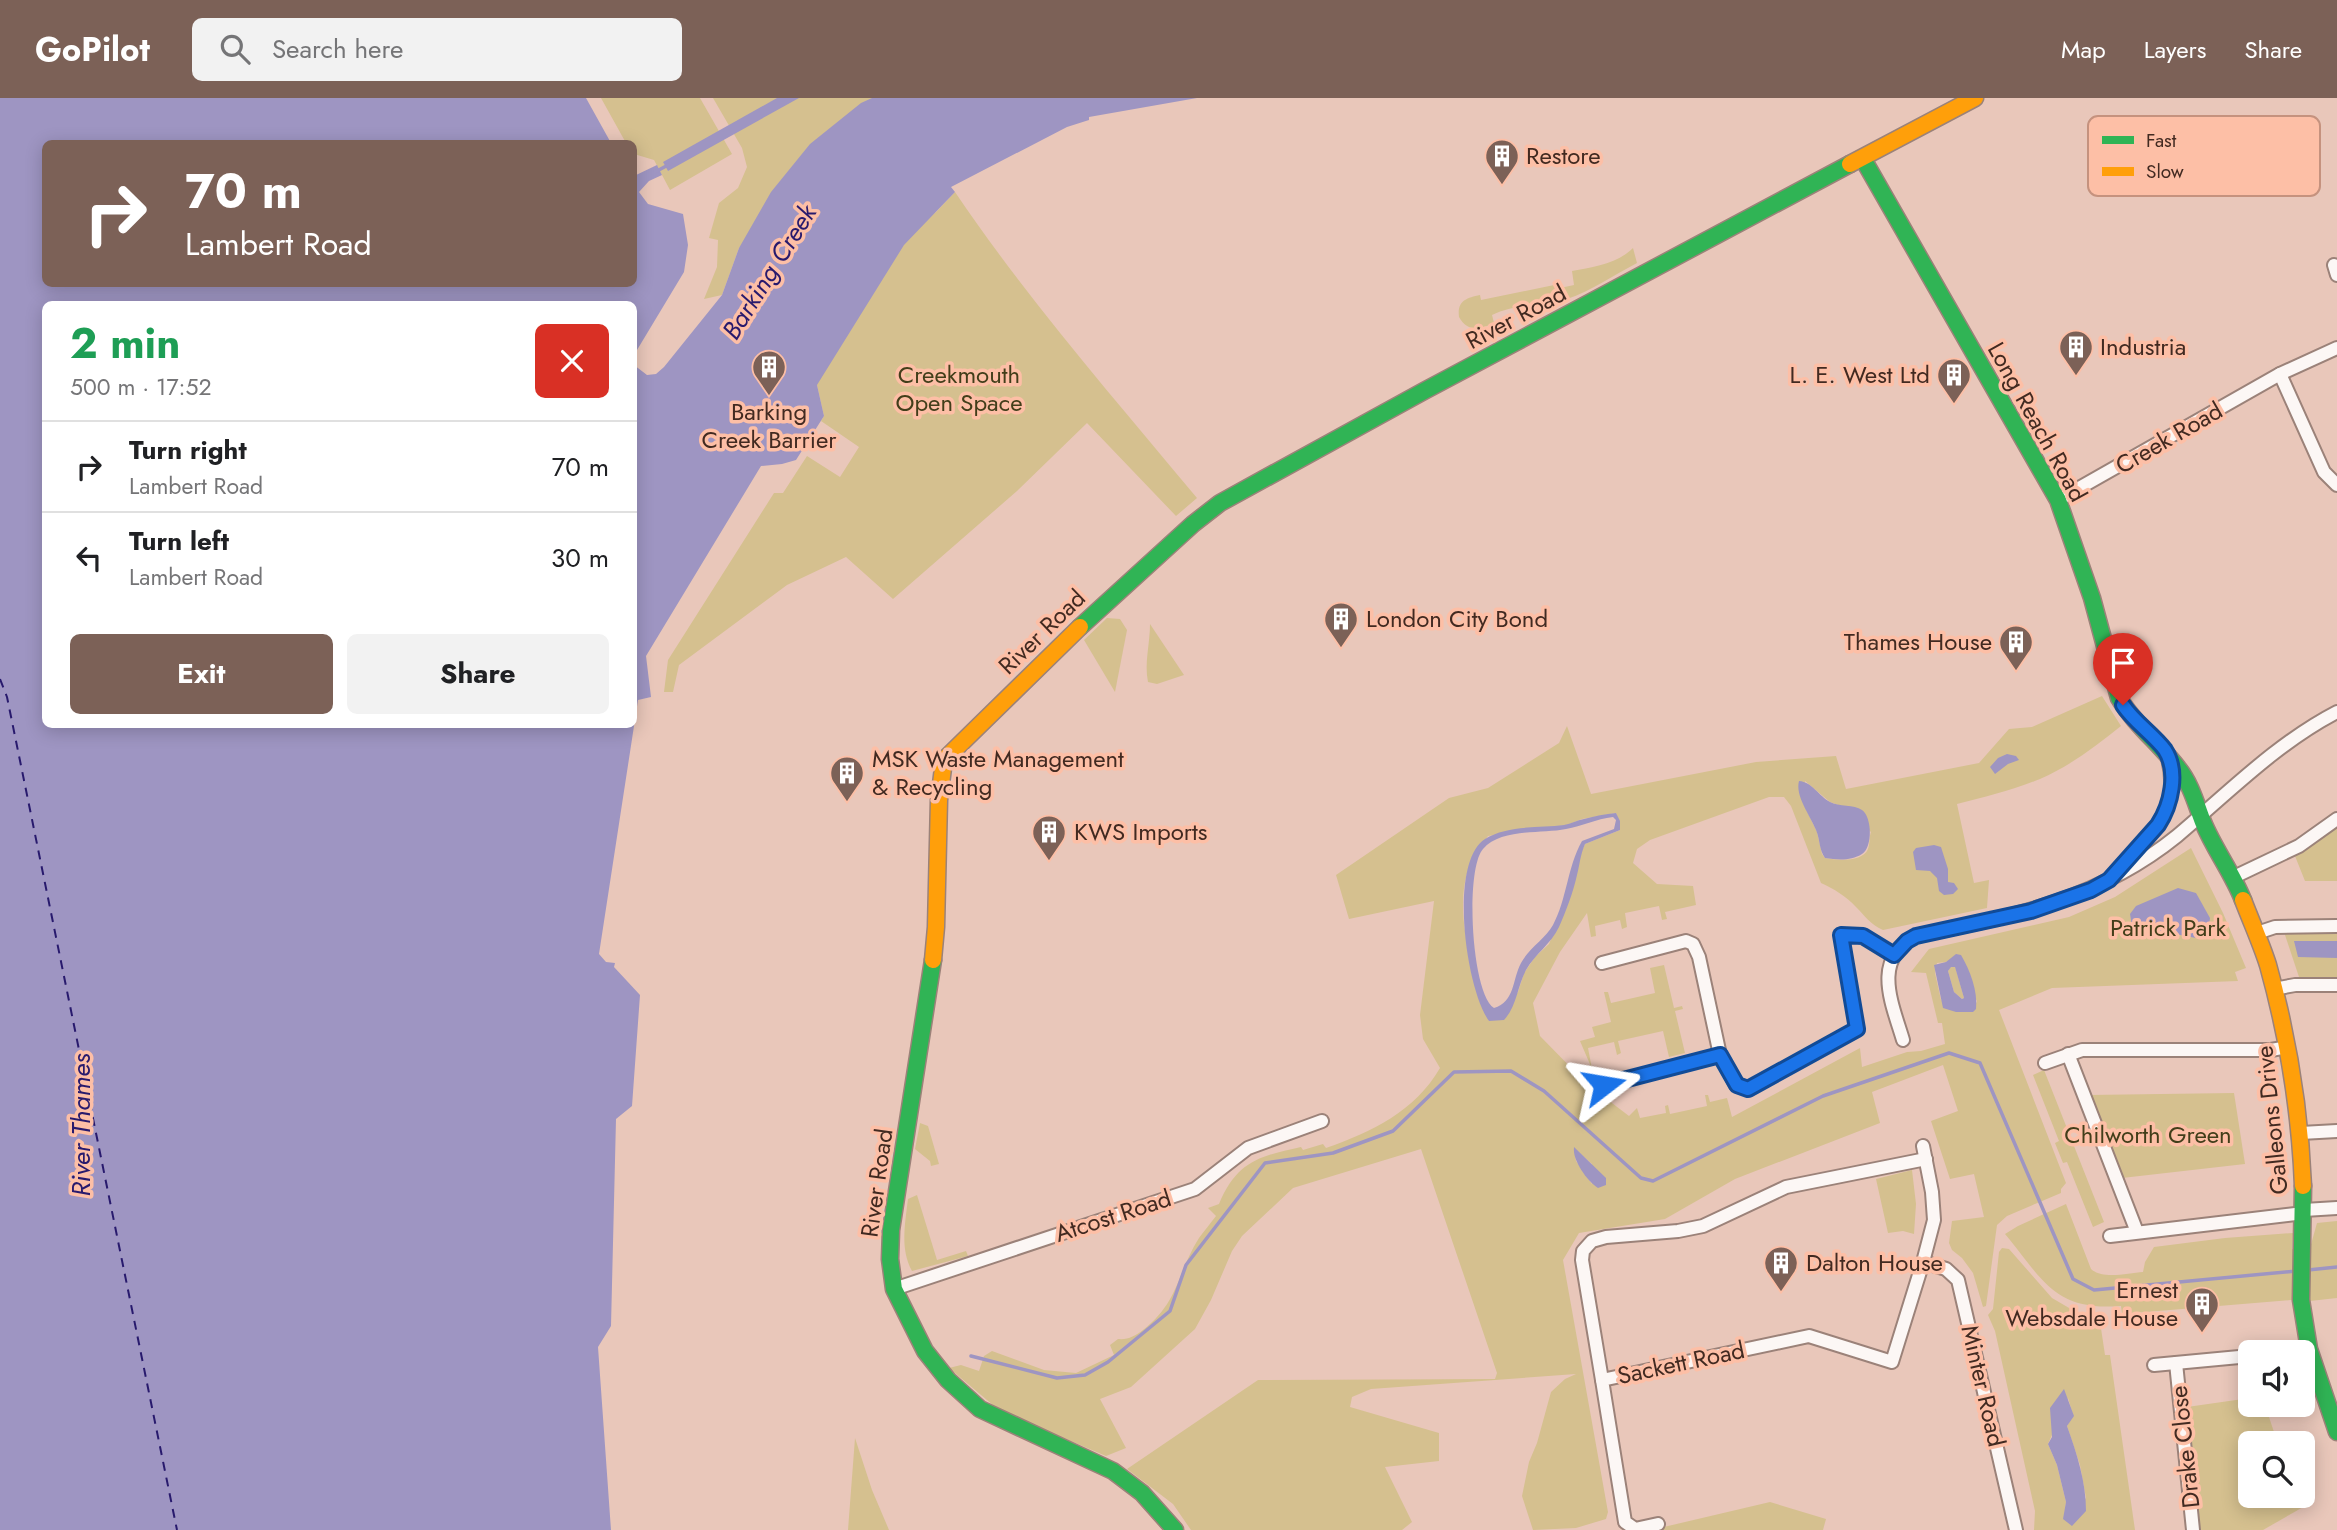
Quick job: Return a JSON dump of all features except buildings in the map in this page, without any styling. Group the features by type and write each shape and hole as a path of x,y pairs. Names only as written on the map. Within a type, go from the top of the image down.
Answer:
{"street":[{"name":"River Road","path":"1175,1530 1142,1493 1113,1471 980,1409 948,1380 925,1351 907,1320 894,1289 890,1259 891,1230 930,985 936,927 944,760 1106,602 1220,503 1424,391 1975,98"},
{"name":"Long Reach Road","path":"1863,159 2058,500 2097,611 2119,698 2126,710 2180,770 2196,800 2200,815"},
{"name":"Creek Road","path":"2058,500 2280,374 2337,348"},
{"path":"2280,374 2324,472 2337,485"},
{"path":"1903,1040 1891,998 1889,968 1894,955 1907,941 1916,936 2051,905 2109,880 2173,838 2300,736 2337,712"},
{"path":"2109,880 2151,834 2165,814 2172,785 2166,752"},
{"name":"Galleons Drive","path":"2200,815 2234,877 2257,933 2288,1047 2301,1133 2304,1211 2301,1300 2308,1340"},
{"path":"2234,877 2299,846 2337,819"},
{"path":"2257,933 2276,927 2337,926"},
{"path":"1602,962 1686,941 1693,944 1699,957 1720,1055 1737,1085 1748,1089 1857,1029 1841,935 1863,936 1894,955"},
{"path":"2274,989 2295,985 2337,985"},
{"path":"2045,1063 2082,1049 2271,1050 2288,1047"},
{"path":"1604,1085 1625,1087 1720,1055"},
{"path":"2068,1055 2137,1232"},
{"name":"Atcost Road","path":"894,1289 1195,1189 1248,1148 1321,1121"},
{"path":"2301,1133 2337,1131"},
{"path":"1602,1380 1582,1260 1583,1251 1592,1241 1703,1226 1786,1187 1924,1152 1934,1210 1923,1262"},
{"path":"2110,1236 2337,1208"},
{"name":"Sackett Road","path":"1658,1524 1635,1529 1625,1522 1602,1380 1809,1336 1892,1362 1923,1262"},
{"name":"Minter Road","path":"1923,1262 1946,1269 1958,1280 2016,1530"},
{"path":"2154,1366 2238,1357"},
{"name":"Drake Close","path":"2176,1363 2193,1530"},
{"name":"Galleons Drive","path":"2315,1367 2336,1430"}],"green space":[{"path":"601,98 700,98 732,154 670,190 654,160 637,155 637,140 624,140"},
{"path":"713,98 892,98 739,248 722,295 704,299 717,267 718,240 709,238 719,203 738,188 747,167 742,148"},
{"name":"Creekmouth Open Space","path":"955,192 1042,310 1197,498 1176,516 1087,423 1017,491 893,599 846,557 787,585 679,665 673,692 664,692 668,660 774,493 783,493 807,456 840,477 859,447 821,421 824,416 817,385 832,297 936,212"},
{"path":"1633,248 1637,263 1576,296 1501,311 1492,315 1494,323 1479,328 1466,325 1459,317 1459,307 1471,297 1480,295 1481,300 1559,284 1560,288 1574,285 1572,271 1612,261"},
{"path":"1107,618 1120,619 1127,630 1115,692 1084,640"},
{"path":"1150,624 1184,675 1157,684 1148,682"},
{"name":"Patrick Park","path":"2102,696 2121,726 2051,774 2009,790 1957,804 1974,883 1989,880 1987,908 1883,930 1844,896 1821,883 1791,806 1784,797 1769,797 1650,840 1637,849 1633,863 1657,884 1693,886 1696,905 1665,912 1667,919 1662,920 1659,906 1625,913 1627,927 1622,929 1620,920 1595,926 1596,936 1591,937 1587,913 1560,952 1533,1003 1540,1036 1587,1084 1629,1116 1637,1108 1640,1118 1666,1113 1665,1106 1668,1105 1670,1114 1707,1106 1705,1095 1708,1095 1710,1102 1727,1098 1732,1117 1860,1048 1862,1067 1907,1052 1945,1044 1942,1023 1938,1023 1926,973 1911,972 1929,949 2069,917 2115,897 2191,848 2246,968 2235,972 2238,981 2052,988 1999,1010 2066,1183 2061,1193 2007,1216 1997,1225 1986,1306 1983,1307 1973,1273 1949,1243 1952,1221 1984,1217 1974,1174 1950,1179 1931,1121 1958,1111 1943,1065 1872,1092 1880,1123 1735,1179 1665,1219 1579,1233 1563,1260 1608,1512 1606,1519 1576,1528 1533,1530 1522,1496 1529,1462 1551,1392 1565,1379 1576,1374 1371,1389 1352,1397 1350,1407 1439,1433 1439,1461 1385,1467 1412,1522 1402,1530 1191,1530 1173,1504 1127,1469 1258,1380 1495,1379 1497,1373 1421,1149 1293,1188 1242,1236 1232,1251 1195,1329 1131,1387 1100,1399 1126,1448 1106,1456 1000,1411 949,1368 961,1365 979,1371 984,1356 992,1351 1044,1370 1076,1373 1114,1355 1110,1345 1118,1339 1140,1332 1164,1309 1199,1238 1216,1216 1208,1208 1219,1204 1242,1169 1273,1154 1323,1144 1326,1148 1360,1135 1391,1118 1418,1096 1440,1068 1423,1039 1420,1015 1434,901 1349,919 1336,875 1449,798 1488,788 1559,743 1567,726 1591,794 1756,762 1836,756 1846,789 1979,763 2009,729 2032,727","holes":["1805,781 1830,802 1841,806 1871,832 1869,847 1865,853 1849,860 1825,858 1817,832 1803,803","1616,813 1620,830 1585,844 1578,859 1577,873 1549,944 1535,957 1524,973 1518,992 1489,1021 1472,963 1464,923 1465,883 1471,860 1488,836 1567,825 1582,819","1952,959 1977,1001 1973,1012 1941,1000 1935,973 1937,963","1574,1148 1592,1164 1592,1184 1576,1161"]},
{"path":"2337,825 2337,881 2305,881 2295,856"},
{"path":"2284,932 2337,932 2337,980 2300,980"},
{"path":"1664,965 1674,1008 1682,1006 1683,1009 1675,1011 1685,1053 1669,1057 1663,1031 1618,1041 1621,1053 1617,1055 1614,1042 1588,1048 1592,1069 1580,1041 1595,1037 1592,1027 1611,1022 1604,992 1608,992 1611,1003 1655,993 1650,968"},
{"path":"1951,966 1955,966 1964,998 1962,999 1954,992 1948,971"},
{"path":"2044,1070 2104,1222 2093,1227 2067,1162 2063,1163 2055,1143 2059,1141 2033,1075"},
{"name":"Chilworth Green","path":"2234,1093 2245,1164 2122,1178 2088,1095"},
{"path":"920,1123 928,1126 939,1164 931,1166 930,1161 915,1149"},
{"path":"1912,1170 1916,1204 1914,1234 1903,1231 1888,1233 1876,1179"},
{"path":"917,1195 937,1260 966,1251 968,1256 912,1271 906,1254 905,1227 908,1199"},
{"path":"2066,1204 2091,1269 2109,1275 2143,1272 2145,1262 2154,1247 2293,1233 2292,1249 2310,1248 2317,1223 2337,1221 2337,1298 2122,1314 2121,1306 2098,1306 2065,1298 2041,1279 2005,1234"},
{"path":"2002,1248 2009,1249 2052,1298 2076,1312 2099,1315 2105,1355 2110,1355 2135,1530 2034,1530 2035,1511 1995,1331 1988,1315 1993,1309 1999,1252","holes":["2068,1398 2073,1415 2067,1426 2080,1465 2086,1498 2064,1519 2066,1502 2057,1465 2048,1444"]},
{"path":"2238,1400 2238,1417 2269,1417 2274,1431 2238,1431 2238,1508 2302,1508 2263,1530 2200,1530 2187,1407"},
{"path":"855,1438 872,1490 889,1530 848,1530"},
{"path":"1770,1502 1826,1519 1823,1530 1651,1530"}],"water":[{"name":"River Thames","path":"0,98 586,98 609,140 42,140 42,287 637,287 637,175 657,165 662,175 649,181 639,192 648,204 683,214 688,245 684,272 637,350 637,301 42,301 42,728 634,728 599,954 606,962 615,963 614,967 640,995 632,1106 616,1119 611,1326 598,1347 611,1530 0,1530"},
{"path":"777,98 799,98 668,171 663,162"},
{"name":"Barking Creek","path":"872,98 1197,98 1089,117 1089,120 1067,127 951,187 955,192 904,245 817,385 824,416 796,460 761,466 646,656 651,697 638,700 637,707 637,367 647,375 656,374 722,295 739,248 771,192 810,144 861,103"},
{"path":"2007,754 2016,756 2019,760 1995,774 1990,767 1998,758"},
{"path":"1799,781 1808,784 1830,802 1862,810 1868,819 1869,839 1862,854 1844,859 1825,858 1816,830 1801,799"},
{"path":"1616,813 1620,830 1585,844 1559,927 1526,970 1508,1015 1504,1020 1489,1021 1473,982 1464,927 1467,873 1474,852 1485,839 1503,831 1564,825","holes":["1613,817 1616,820 1614,829 1582,841 1553,925 1521,963 1506,1001 1494,1008 1486,998 1480,980 1473,930 1474,880 1477,861 1483,849 1491,842 1511,835 1566,829"]},
{"path":"1934,845 1941,847 1948,869 1948,882 1954,883 1958,889 1953,894 1944,895 1939,891 1937,878 1930,871 1916,870 1913,852 1916,848"},
{"path":"2178,888 2196,893 2210,918 2209,926 2196,938 2132,926 2130,914 2136,906"},
{"path":"2294,941 2337,941 2337,958 2298,957"},
{"path":"1956,954 1961,955 1973,981 1976,995 1976,1009 1973,1012 1956,1012 1943,1008 1934,965 1946,962","holes":["1955,967 1964,998 1962,999 1954,992 1948,971"]},
{"path":"1574,1147 1606,1178 1606,1185 1598,1188 1589,1180 1578,1164"},
{"path":"2064,1389 2074,1416 2067,1426 2080,1468 2086,1500 2086,1511 2072,1526 2063,1519 2066,1502 2057,1465 2048,1444 2052,1437 2050,1408"}],"waterway":[{"path":"655,172 670,164"},
{"path":"971,1356 1057,1378 1085,1375 1108,1362 1170,1311 1186,1265 1265,1163 1333,1153 1393,1131 1454,1072 1511,1071 1544,1091 1641,1178 1653,1181 1823,1096 1949,1053 1980,1063 2073,1279 2094,1290 2297,1271"},
{"path":"2308,1270 2337,1267"}],"ferry route":[{"path":"0,679 7,697 177,1530"}],"traffic: fast":[{"path":"1863,159 2058,500 2092,598 2119,698 2132,717 2183,774 2207,832 2243,900"},
{"path":"1080,627 1193,524 1220,503 1850,164"},
{"path":"933,960 891,1230 890,1259 894,1289 925,1351 948,1380 980,1409 1113,1471 1142,1493 1175,1530"},
{"path":"2303,1186 2301,1300 2309,1349 2337,1432"}],"traffic: slow":[{"path":"1850,164 1975,98"},
{"path":"933,960 939,800 944,760 1080,627"},
{"path":"2243,900 2268,965 2281,1019 2296,1102 2303,1186"}],"place":[{"name":"Restore","path":"1502,186"},
{"name":"Industria","path":"2076,377"},
{"name":"Barking Creek Barrier","path":"769,397"},
{"name":"L. E. West Ltd","path":"1954,405"},
{"name":"London City Bond","path":"1341,649"},
{"name":"Thames House","path":"2016,672"},
{"name":"MSK Waste Management & Recycling","path":"847,803"},
{"name":"KWS Imports","path":"1049,862"},
{"name":"Dalton House","path":"1781,1293"},
{"name":"Ernest Websdale House","path":"2202,1334"}],"route":[{"path":"1604,1085 1720,1055 1737,1085 1748,1089 1857,1029 1841,935 1863,936 1894,955 1900,947 1916,936 2031,911 2071,898 2109,880 2158,825 2169,805 2172,785 2166,752 2123,705"}]}
